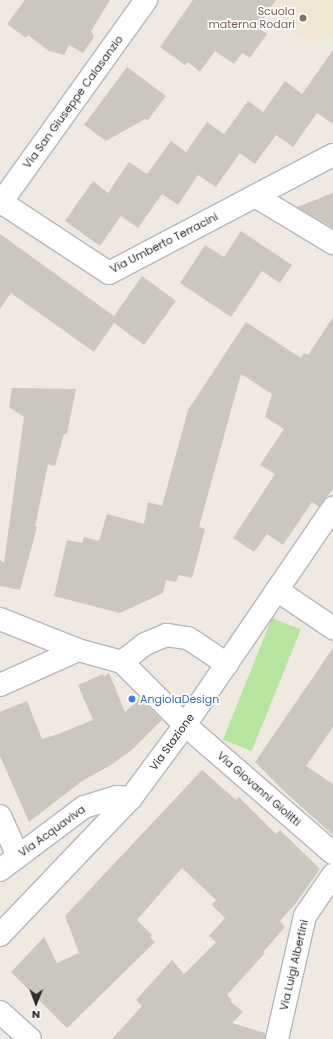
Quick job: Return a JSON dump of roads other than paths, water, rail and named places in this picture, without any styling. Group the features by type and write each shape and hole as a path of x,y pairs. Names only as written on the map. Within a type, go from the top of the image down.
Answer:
{"street":[{"name":"Via San Giuseppe Calasanzio","path":"0,203 146,0"},
{"name":"Via Umberto Terracini","path":"0,203 109,273 333,155"},
{"path":"255,196 333,243"},
{"name":"Via Stazione","path":"0,935 132,798 186,725 333,508"},
{"path":"277,590 333,628"},
{"path":"0,619 78,650 122,662 145,644 166,635 188,638 226,664"},
{"path":"0,685 78,650"},
{"name":"Via Giovanni Giolitti","path":"122,662 186,725 333,853"},
{"name":"Via Acquaviva","path":"0,870 84,807 116,798 132,798"},
{"path":"0,816 18,856"},
{"name":"Via Luigi Albertini","path":"276,1039 305,916 333,875"},
{"path":"0,1012 30,1039"}],"place":[{"name":"Scuola materna Rodari","path":"303,18"},
{"name":"AngiolaDesign","path":"132,699"}]}
